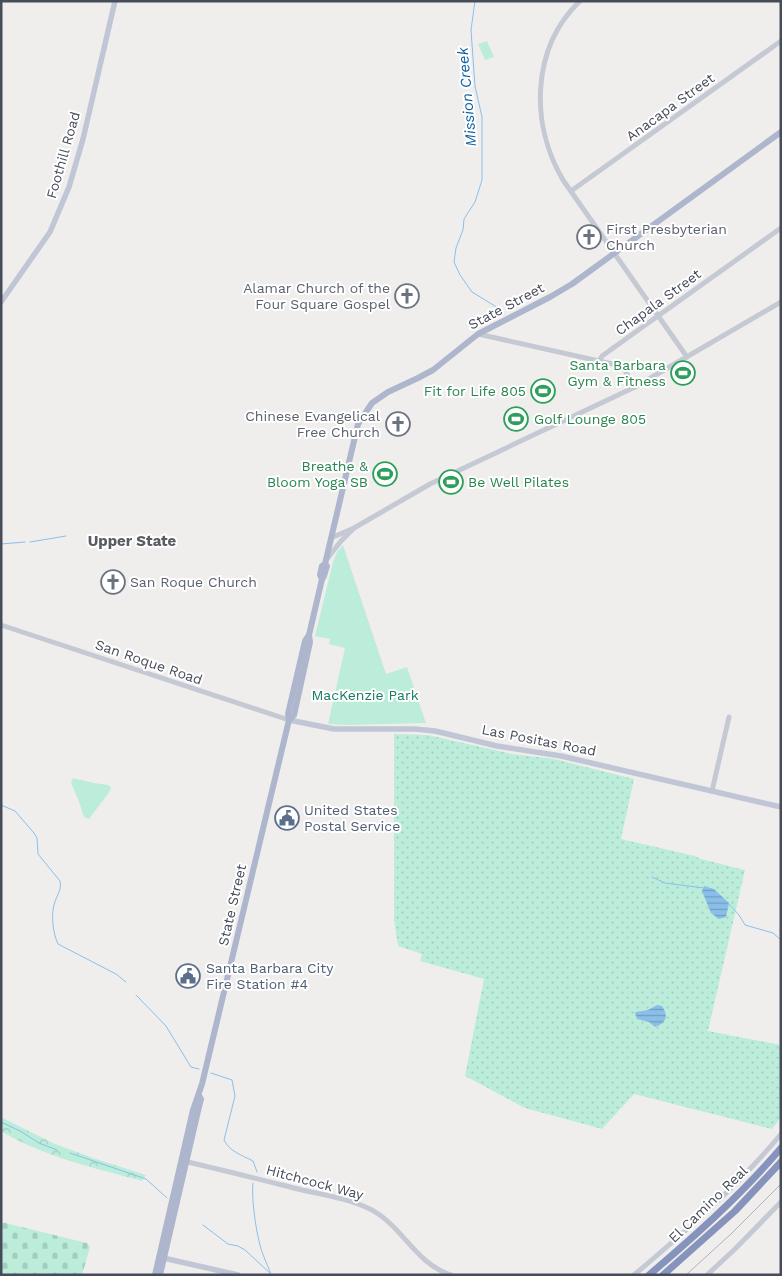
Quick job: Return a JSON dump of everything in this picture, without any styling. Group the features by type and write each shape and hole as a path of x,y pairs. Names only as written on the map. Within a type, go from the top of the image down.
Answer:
{"highway":[{"name":"El Camino Real","path":"649,1275 691,1240 730,1203 781,1148"},
{"name":"El Camino Real","path":"662,1275 735,1210 781,1162"}],"main road":[{"name":"Foothill Road","path":"1,302 50,232 69,187 83,139 115,1"},
{"name":"State Street","path":"155,1275 161,1258 184,1162 196,1098 199,1096 208,1060 289,720 294,715 310,642 308,634 322,579 322,566 325,563 357,428 365,411 381,395 433,370 478,334 550,297 616,252 623,245 781,132"},
{"name":"State Street","path":"616,252 622,250 781,137"},
{"name":"Las Positas Road","path":"289,720 325,728 345,730 416,729 435,731 497,746 561,756 781,807"},
{"name":"State Street","path":"160,1275 161,1258"},
{"path":"161,1258 238,1275"}],"street":[{"path":"580,1 562,22 551,44 541,75 541,119 548,150 558,172 616,252 687,357"},
{"name":"Anacapa Street","path":"571,191 781,41"},
{"name":"Chapala Street","path":"599,361 602,356 781,228"},
{"path":"325,563 341,541 354,528 426,486 635,386 781,302"},
{"path":"478,334 621,366 635,386"},
{"path":"334,525 346,530"},
{"path":"331,538 354,528"},
{"name":"San Roque Road","path":"1,625 289,720"},
{"path":"712,791 729,717"},
{"path":"634,1275 674,1242 737,1182 781,1134"},
{"name":"Hitchcock Way","path":"184,1162 354,1202 370,1209 390,1222 426,1262 451,1275"},
{"path":"707,1275 781,1202"}],"green space":[{"path":"487,41 494,57 485,60 478,44"},
{"name":"MacKenzie Park","path":"343,545 386,674 407,667 426,723 328,724 345,648 329,644 330,639 315,636 333,562 337,552"},
{"path":"394,734 428,735 512,754 554,759 634,779 621,839 745,870 708,1031 781,1045 781,1117 772,1129 634,1094 602,1129 525,1108 465,1076 484,979 420,961 422,954 398,946 394,920"},
{"path":"73,778 111,787 89,819 84,817 71,783"},
{"path":"1,1117 55,1144 146,1175 142,1181 52,1155 1,1131"},
{"path":"1,1222 87,1243 90,1247 82,1275 1,1275"}],"water":[{"path":"704,886 714,889 729,903 726,917 719,919 711,913 702,891"},
{"path":"657,1005 662,1006 666,1016 662,1023 655,1027 649,1022 637,1019 636,1012 648,1010"}],"waterway":[{"name":"Mission Creek","path":"475,1 471,30 475,86 482,117 482,180 475,202 464,219 463,230 456,248 454,262 460,275 472,292 504,314"},
{"path":"30,542 66,536"},
{"path":"1,544 25,542"},
{"path":"1,805 15,811 34,833 37,838 38,854 60,881 53,915 54,930 58,944 116,974 126,982"},
{"path":"652,877 665,883 704,888"},
{"path":"728,903 745,925 773,933 781,940"},
{"path":"136,995 166,1026 191,1067 199,1069"},
{"path":"211,1073 232,1080 235,1096 224,1140 233,1150 253,1161 257,1172"},
{"path":"1,1122 39,1143 57,1150"},
{"path":"70,1153 146,1179 167,1198"},
{"path":"253,1183 257,1231 261,1250 271,1275"},
{"path":"203,1225 228,1244 245,1250 271,1274"}],"railway":[{"path":"686,1275 781,1184"}],"place":[{"name":"First Presbyterian Church","path":"589,237"},
{"name":"Alamar Church of the Four Square Gospel","path":"407,296"},
{"name":"Santa Barbara Gym & Fitness","path":"683,373"},
{"name":"Fit for Life 805","path":"543,391"},
{"name":"Golf Lounge 805","path":"516,419"},
{"name":"Chinese Evangelical Free Church","path":"398,424"},
{"name":"Breathe & Bloom Yoga SB","path":"385,474"},
{"name":"Be Well Pilates","path":"451,482"},
{"name":"San Roque Church","path":"113,582"},
{"name":"United States Postal Service","path":"287,818"},
{"name":"Santa Barbara City Fire Station #4","path":"188,976"}],"district":[{"name":"Upper State","path":"132,541"}]}
